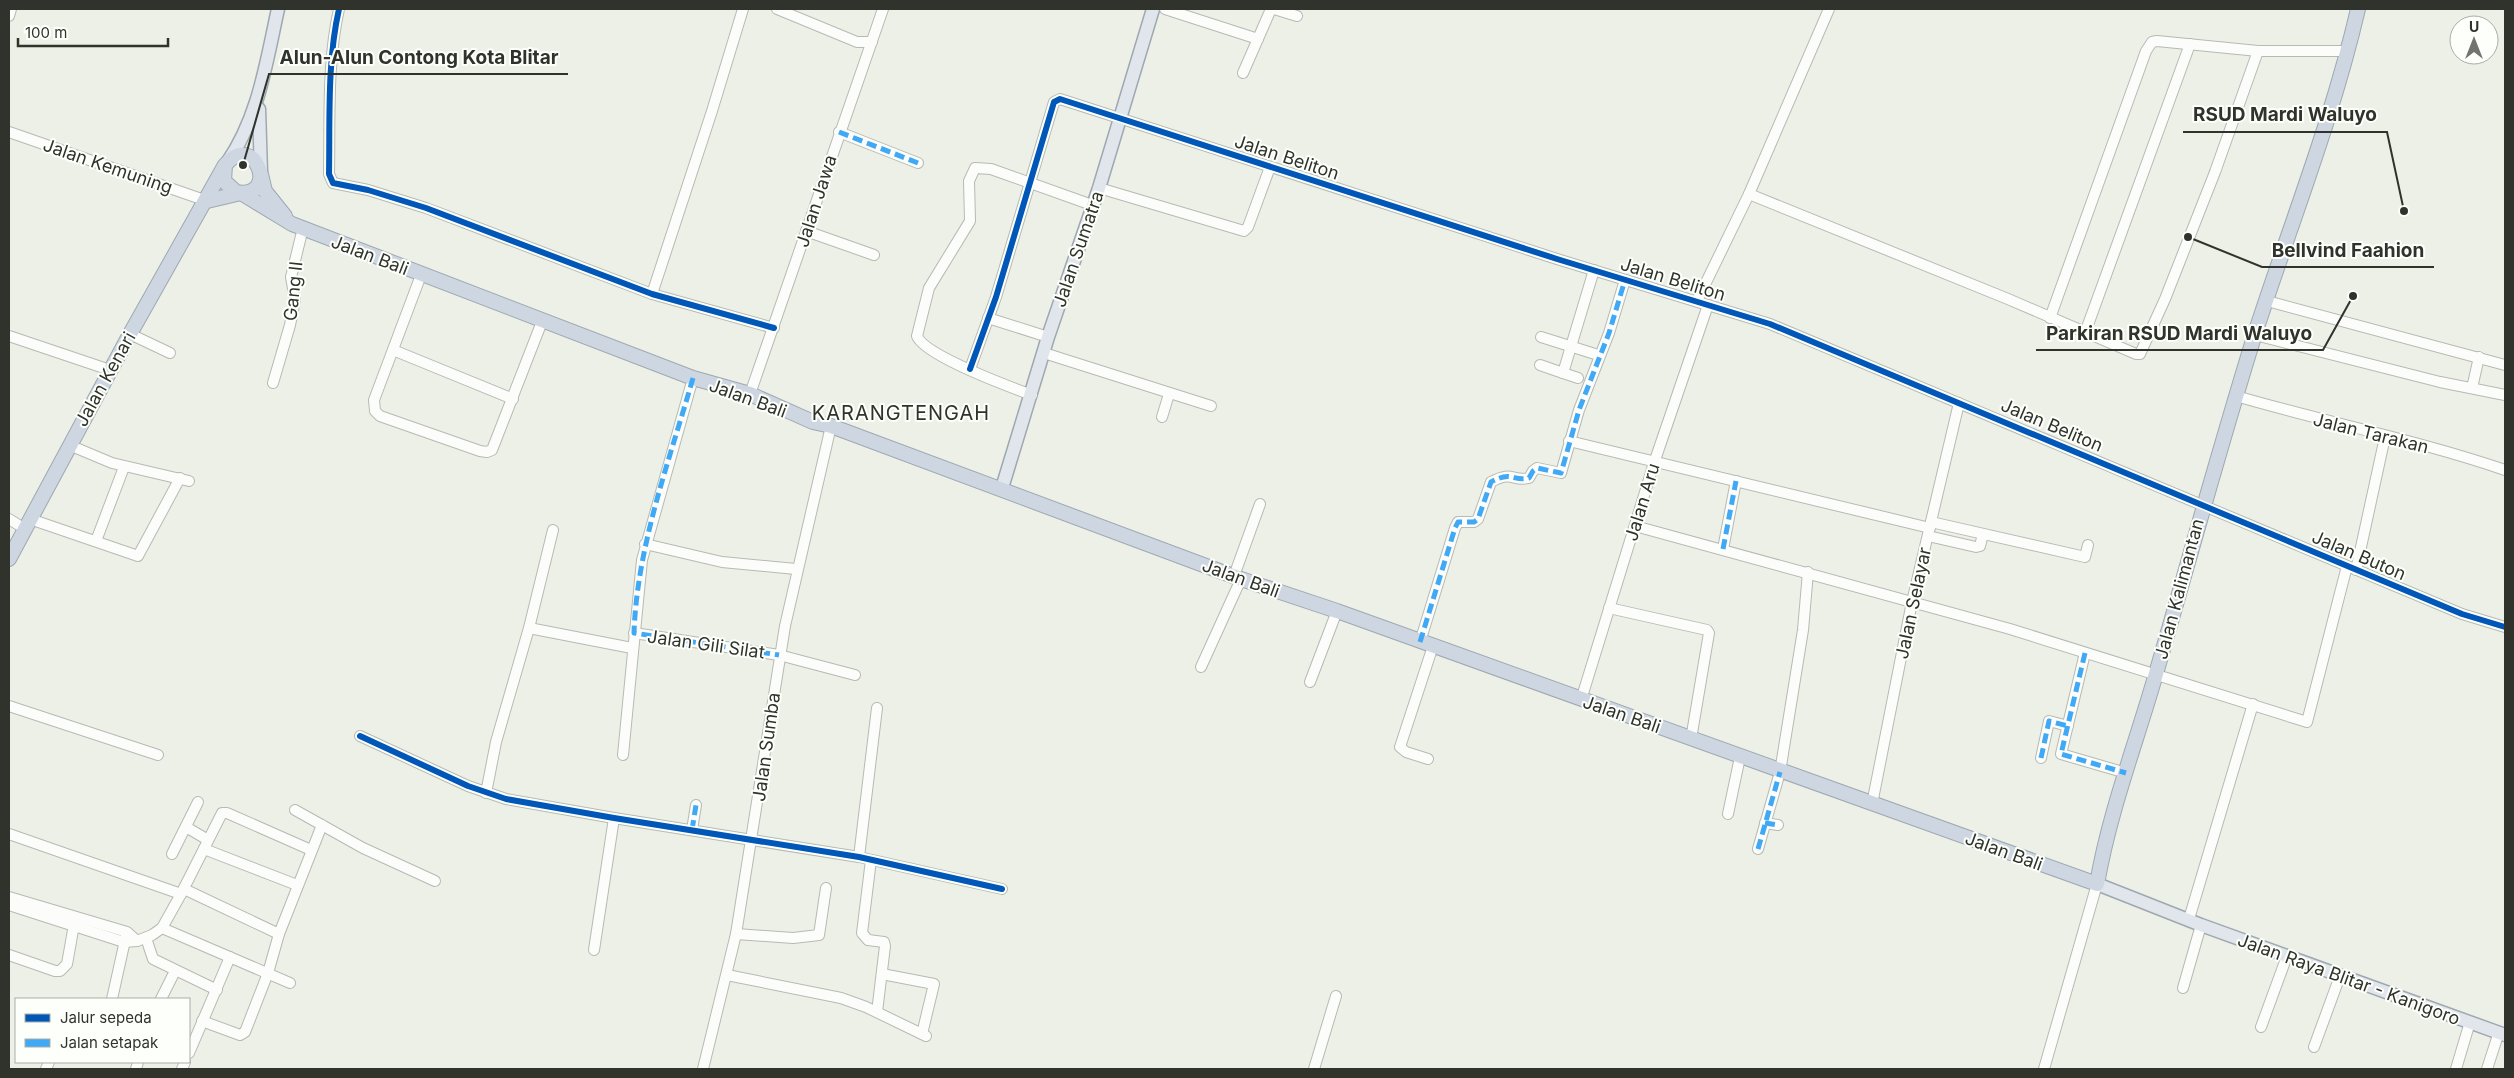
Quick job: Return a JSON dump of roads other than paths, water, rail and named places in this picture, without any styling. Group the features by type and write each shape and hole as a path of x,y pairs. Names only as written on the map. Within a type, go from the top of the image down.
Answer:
{"highway":[{"name":"Jalan Kalimantan","path":"2097,884 2103,848 2155,675 2203,505 2255,335 2348,51 2358,9"},
{"path":"241,193 231,189 224,180 225,165 234,157 247,156 257,163 269,198 298,226"},
{"name":"Jalan Kenari","path":"9,559 110,370 207,201 225,165"},
{"path":"207,201 253,189 260,180 261,174"},
{"name":"Jalan Bali","path":"241,193 298,226 421,275 543,319 693,378 750,394 821,424 1002,488 1238,578 1337,611 1780,772 2097,884"}],"main road":[{"path":"225,165 245,133 259,96 278,9"},
{"name":"Jalan Sumatra","path":"1002,488 1032,395 1048,337 1099,188 1153,9"},
{"path":"259,96 258,144 261,174"},
{"name":"Jalan Bali","path":"2097,884 2195,922"},
{"name":"Jalan Raya Blitar - Kanigoro","path":"2195,922 2502,1034"}],"street":[{"path":"9,16 11,9"},
{"path":"339,9 333,41 331,75 328,174 333,183 368,190 426,208 652,294 774,328"},
{"path":"652,294 743,9"},
{"path":"777,9 791,11 857,42 872,42"},
{"name":"Jalan Jawa","path":"750,394 883,9"},
{"path":"1165,9 1258,39"},
{"path":"1244,73 1272,9 1297,16"},
{"path":"1697,301 1749,194 1830,9"},
{"path":"2050,318 2146,51 2152,42 2258,51 2348,51"},
{"path":"2085,332 2190,44"},
{"path":"1749,194 2136,354 2142,352 2215,172 2258,51"},
{"name":"Jalan Beliton","path":"1029,181 1055,100 1060,99 1625,280 1770,324 2203,505"},
{"name":"Jalan Kemuning","path":"9,132 207,201"},
{"path":"839,132 918,163"},
{"path":"1032,395 986,378 918,341 917,336 921,314 929,288 970,221 969,180 976,168 982,166 1029,181 1092,205"},
{"path":"1099,188 1244,231 1248,227 1270,167"},
{"path":"970,370 988,318 1029,181"},
{"name":"Gang II","path":"273,383 292,316 294,300 291,277 298,226"},
{"path":"806,231 874,255"},
{"path":"1563,373 1594,270"},
{"path":"421,275 374,400 375,411 380,416 487,452 492,450 496,444 543,319"},
{"path":"1428,760 1406,752 1400,747 1458,522 1474,522 1478,520 1491,482 1498,478 1506,475 1524,479 1530,478 1533,471 1537,468 1562,473 1569,441 1609,333 1625,280"},
{"path":"2267,301 2505,365"},
{"name":"Jalan Aru","path":"1581,700 1654,462 1708,305"},
{"path":"988,318 1048,337"},
{"path":"130,334 170,353"},
{"path":"2255,335 2505,395"},
{"path":"9,336 110,370"},
{"path":"1541,337 1595,354"},
{"path":"393,350 513,399"},
{"path":"1044,354 1212,406"},
{"path":"2472,388 2479,357"},
{"path":"1540,365 1578,378"},
{"path":"623,756 638,581 645,544 693,378"},
{"path":"1162,417 1169,394"},
{"name":"Jalan Tarakan","path":"2236,396 2476,460 2505,470"},
{"name":"Jalan Selayar","path":"1872,804 1912,602 1959,403"},
{"name":"Jalan Sumba","path":"703,1069 736,934 779,655 821,424"},
{"path":"1635,526 2010,629 2308,721 2351,568 2385,436"},
{"path":"1569,441 1929,529 2085,557 2088,545"},
{"path":"9,520 96,541 138,556 185,480 149,470 124,466 69,445"},
{"path":"96,541 124,466"},
{"path":"1723,549 1736,481"},
{"path":"1201,667 1238,578 1260,504"},
{"name":"Jalan Buton","path":"2203,505 2462,614 2505,627"},
{"path":"1929,529 1976,547 1980,546 1982,538"},
{"path":"486,793 496,742 529,628 553,530"},
{"path":"645,544 722,562 796,569"},
{"path":"1758,849 1780,772 1803,630 1808,572"},
{"path":"1609,608 1707,630 1709,633 1691,739"},
{"path":"1310,682 1337,611"},
{"path":"529,628 632,648"},
{"name":"Jalan Gili Silat","path":"634,633 779,655 854,675"},
{"path":"2085,653 2061,754 2126,774"},
{"path":"2183,988 2195,922 2253,704"},
{"path":"9,706 158,755"},
{"path":"860,857 877,708"},
{"path":"2041,758 2050,721 2068,726"},
{"path":"360,736 486,793 506,799 860,857 1002,889"},
{"path":"1728,814 1740,757"},
{"path":"172,854 198,802"},
{"path":"692,830 696,805"},
{"path":"295,810 362,848 435,881"},
{"path":"9,897 74,921 125,937 141,939 162,928 183,891 220,815 224,812 312,850"},
{"path":"594,950 614,818"},
{"path":"1766,822 1778,825"},
{"path":"202,1021 243,1035 268,973 297,886 322,825"},
{"path":"186,827 206,845 297,886"},
{"path":"9,834 183,891 280,934"},
{"path":"871,860 862,933 868,940 884,942 877,1012"},
{"path":"2044,1069 2097,884"},
{"path":"736,934 794,938 819,934 826,888"},
{"path":"9,905 74,921"},
{"path":"9,955 60,971 67,964 74,921"},
{"path":"162,928 290,983"},
{"path":"112,998 125,937"},
{"path":"141,939 153,959 217,990"},
{"path":"191,1039 217,990 230,956"},
{"path":"2261,1027 2287,956"},
{"path":"162,998 175,971"},
{"path":"727,975 841,998 877,1012 924,1035 934,984 882,974"},
{"path":"2314,1047 2340,976"},
{"path":"1314,1069 1336,996"},
{"path":"2456,1069 2470,1022"},
{"path":"2487,1069 2502,1034"}],"place":[{"name":"Alun-Alun Contong Kota Blitar","path":"243,165"},
{"name":"RSUD Mardi Waluyo","path":"2404,211"},
{"name":"Bellvind Faahion","path":"2188,237"},
{"name":"Parkiran RSUD Mardi Waluyo","path":"2353,296"}],"district":[{"name":"KARANGTENGAH","path":"901,413"}]}
